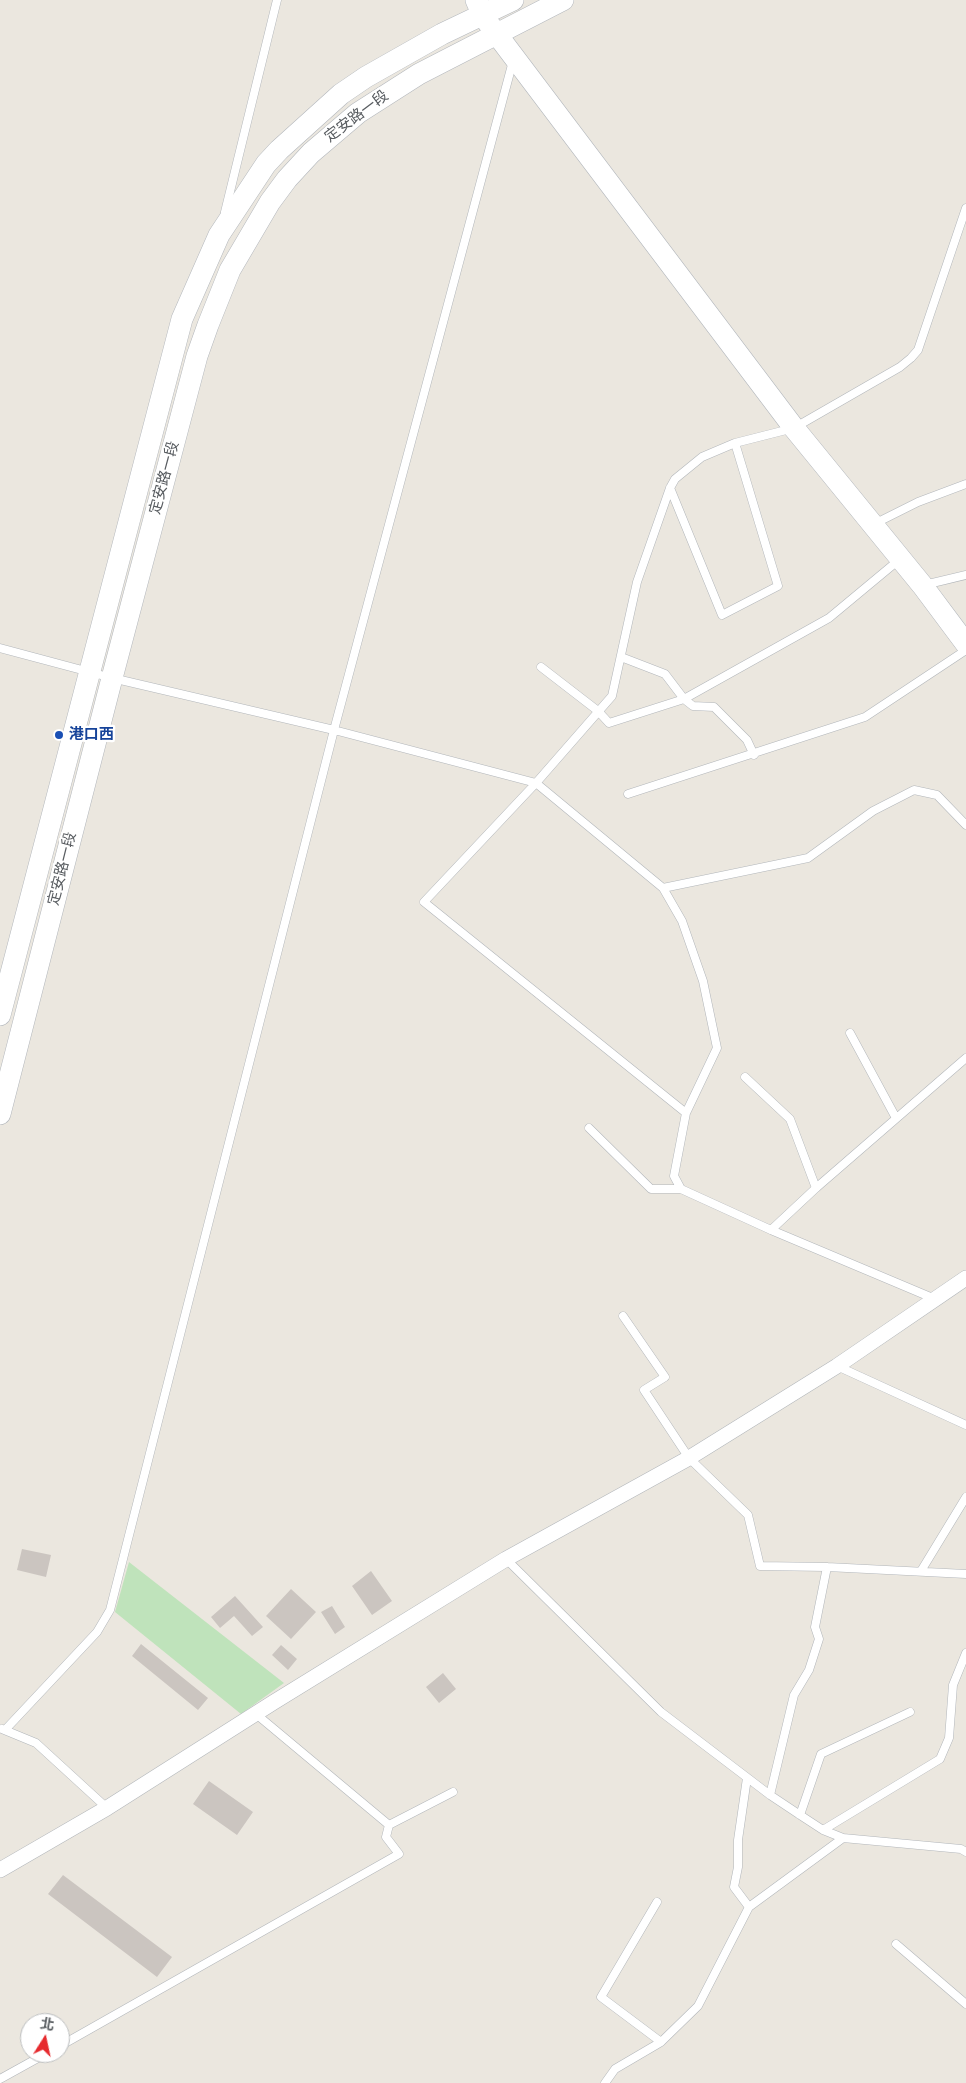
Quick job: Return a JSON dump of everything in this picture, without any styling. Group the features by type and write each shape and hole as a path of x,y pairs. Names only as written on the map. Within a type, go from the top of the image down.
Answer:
{"main road":[{"path":"460,0 479,8 794,428 874,524 966,644"},
{"name":"定安路一段","path":"0,1015 182,319 219,235 266,164 286,143 341,94 366,77 442,34 479,8 513,0"},
{"name":"定安路一段","path":"0,1114 197,356 222,288 246,240 270,202 299,165 358,113 419,74 563,0"}],"street":[{"path":"0,1870 107,1808 506,1559 689,1458 837,1366 966,1278"}],"lane":[{"path":"219,235 277,0"},
{"path":"107,1808 36,1743 2,1729 97,1632 110,1610 334,730 514,57"},
{"path":"686,1113 424,902 536,783 612,696 636,582 675,479 702,457 735,443 794,428 900,368 918,350 966,208"},
{"path":"670,488 722,615 778,586 735,443"},
{"path":"874,524 918,502 966,484"},
{"path":"541,667 598,711 609,723 684,699 828,618 900,559"},
{"path":"922,585 966,575"},
{"path":"0,648 112,678 334,730 536,783 663,888 682,921 703,981 717,1048 686,1113 674,1176 681,1188"},
{"path":"628,794 754,755 865,717 966,650"},
{"path":"621,657 664,674 684,699 693,706 714,707 746,740 754,755"},
{"path":"663,888 808,858 873,811 914,790 938,795 966,825"},
{"path":"850,1033 896,1118"},
{"path":"771,1230 816,1188 966,1058"},
{"path":"745,1077 790,1119 816,1188"},
{"path":"589,1128 651,1189 681,1188 771,1230 935,1299"},
{"path":"623,1316 666,1377 644,1390 689,1458 748,1515 760,1566 827,1567 966,1574"},
{"path":"837,1366 966,1426"},
{"path":"922,1571 966,1497"},
{"path":"506,1559 661,1712 770,1795 823,1830 843,1838 964,1848"},
{"path":"770,1795 794,1695 809,1670 819,1640 816,1627 827,1567"},
{"path":"823,1830 940,1759 949,1738 953,1685 966,1654"},
{"path":"800,1815 821,1754 910,1712"},
{"path":"256,1714 389,1825"},
{"path":"747,1778 738,1840 738,1867 734,1887 749,1907"},
{"path":"70,2040 399,1854 386,1837 389,1825 453,1792"},
{"path":"605,2083 615,2069 661,2042 698,2006 749,1907 843,1838"},
{"path":"657,1902 601,1997 661,2042"},
{"path":"896,1944 966,2004"},
{"path":"0,2080 30,2063"}],"green space":[{"path":"129,1562 284,1683 241,1714 115,1612"}],"building":[{"path":"22,1549 51,1555 46,1577 17,1570"},
{"path":"371,1571 392,1601 372,1615 352,1586"},
{"path":"291,1589 316,1612 291,1639 266,1616"},
{"path":"235,1596 263,1627 252,1636 234,1616 220,1628 211,1617"},
{"path":"332,1606 345,1627 335,1634 321,1612"},
{"path":"141,1644 208,1698 198,1710 132,1656"},
{"path":"281,1645 297,1659 288,1670 272,1655"},
{"path":"443,1673 456,1689 439,1703 426,1687"},
{"path":"209,1781 253,1812 237,1835 193,1804"},
{"path":"63,1875 172,1957 157,1977 48,1894"}],"place":[{"name":"港口西","path":"59,735"}]}
